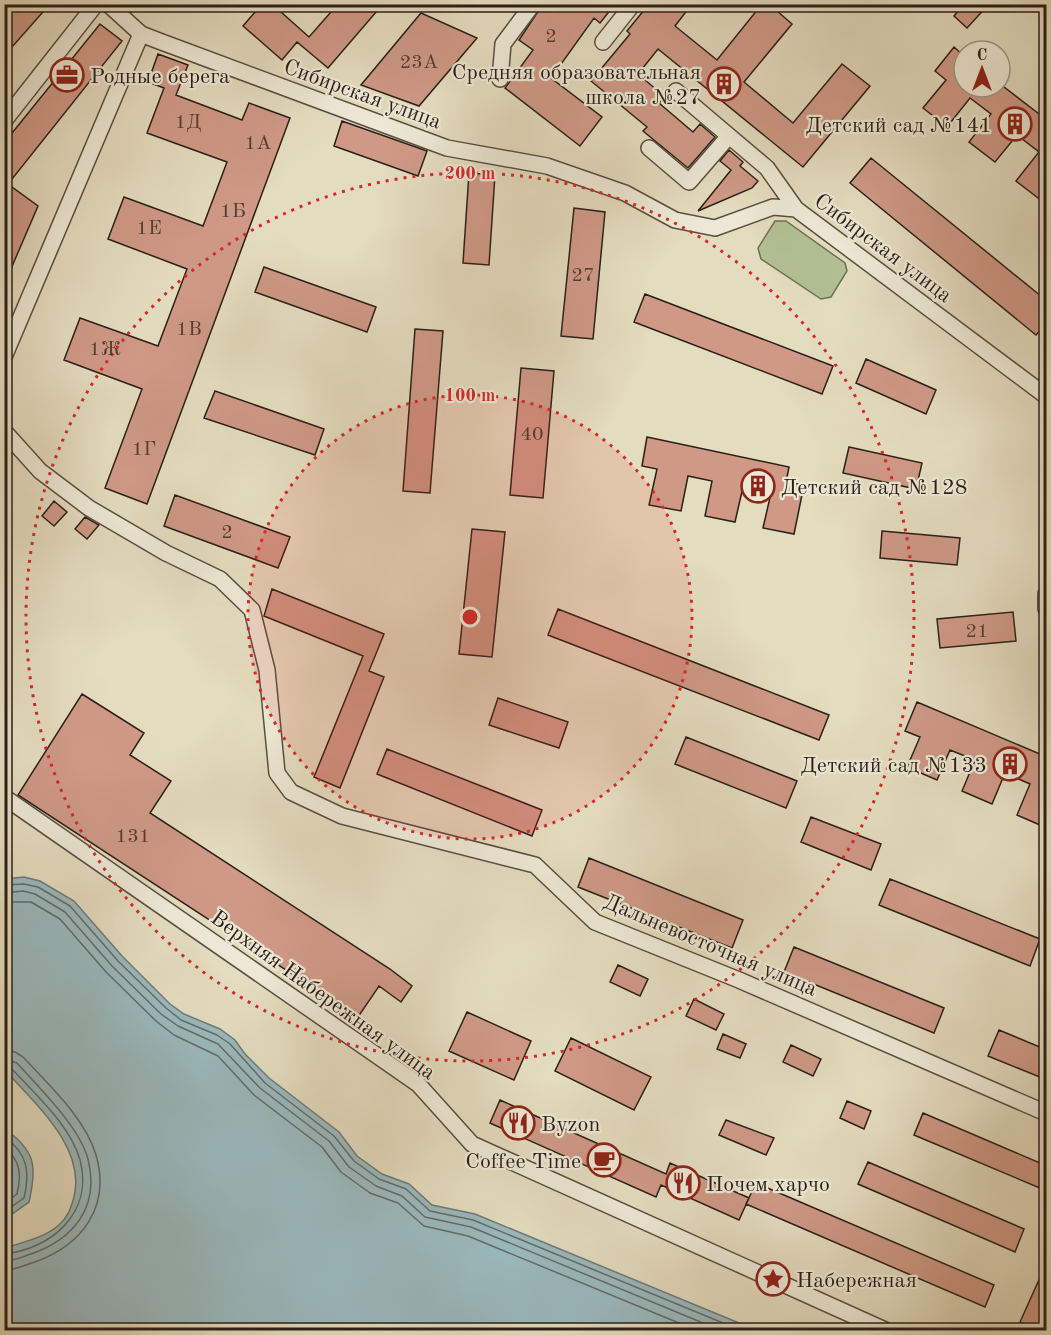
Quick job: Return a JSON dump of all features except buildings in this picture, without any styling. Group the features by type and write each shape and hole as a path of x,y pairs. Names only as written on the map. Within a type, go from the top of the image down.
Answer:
{"street":[{"path":"4,121 96,4"},
{"name":"Сибирская улица","path":"108,4 141,34 447,148 547,166 614,189 675,220 715,228 773,207 796,209 1047,396"},
{"path":"500,79 503,44 533,4"},
{"path":"603,42 633,4"},
{"path":"4,357 141,34"},
{"path":"676,91 768,168 796,209"},
{"path":"649,148 689,182 729,136"},
{"name":"Дальневосточная улица","path":"4,431 40,471 89,508 166,554 220,579 252,610 267,670 278,773 291,792 342,816 536,865 595,922 739,980 1047,1113"},
{"path":"1047,594 1047,609"},
{"name":"Верхняя Набережная улица","path":"4,797 418,1084 472,1144 885,1330"}],"green space":[{"path":"775,221 786,221 845,263 847,271 831,297 821,299 761,259 758,248"}],"water":[{"path":"24,877 40,881 74,901 122,956 170,1004 184,1014 220,1029 235,1040 245,1054 269,1078 339,1132 357,1156 382,1174 409,1184 432,1205 475,1214 756,1330 5,1330 5,1248 40,1236 59,1225 67,1216 72,1205 76,1179 65,1144 55,1128 5,1070 5,879"},
{"path":"5,1129 23,1145 28,1153 32,1161 33,1179 29,1202 5,1219"}],"place":[{"name":"Родные берега","path":"67,75"},
{"name":"Средняя образовательная школа №27","path":"724,84"},
{"name":"Детский сад №141","path":"1015,124"},
{"name":"Детский сад №128","path":"758,486"},
{"name":"Детский сад №133","path":"1010,764"},
{"name":"Byzon","path":"518,1123"},
{"name":"Coffee Time","path":"604,1160"},
{"name":"Почем харчо","path":"683,1183"},
{"name":"Набережная","path":"773,1279"}]}
